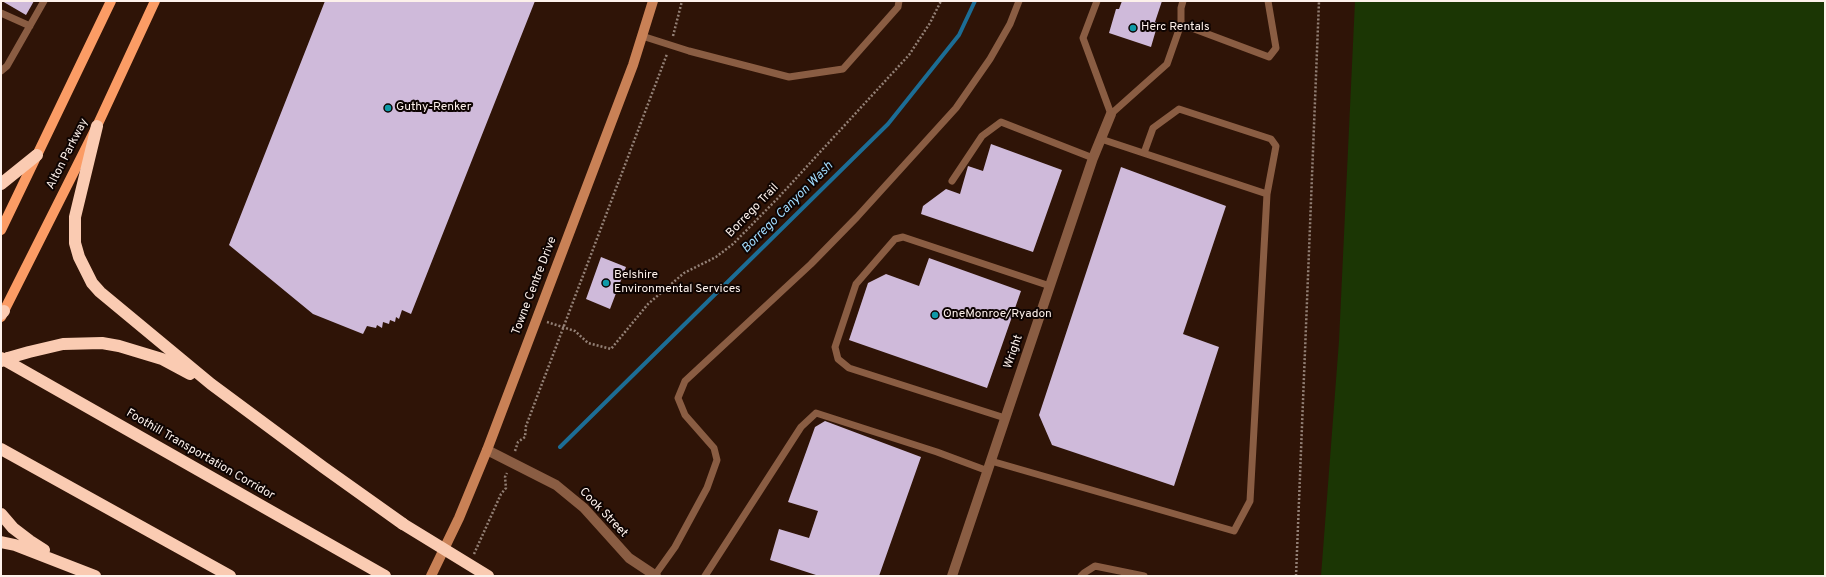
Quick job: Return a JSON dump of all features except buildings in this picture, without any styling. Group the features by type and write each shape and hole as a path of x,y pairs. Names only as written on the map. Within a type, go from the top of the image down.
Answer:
{"highway":[{"path":"97,126 75,217 75,243 79,257 92,282 100,292 211,384 323,467 403,524 488,576"},
{"path":"1,184 37,155"},
{"path":"1,361 29,352 63,344 102,343 132,349 162,359 211,384"},
{"name":"Foothill Transportation Corridor","path":"1,358 385,576"},
{"path":"1,449 230,576"},
{"path":"1,514 13,528 30,542 69,565"},
{"path":"1,542 15,545 95,576"}],"main road":[{"path":"1,230 110,1"},
{"name":"Alton Parkway","path":"2,314 97,126 156,1"}],"street":[{"name":"Towne Centre Drive","path":"431,576 459,518 487,450 536,318 631,72 653,1"},
{"name":"Wright","path":"952,576 1093,158 1111,114"},
{"name":"Cook Street","path":"487,450 556,485 584,508 629,558 655,576"}],"lane":[{"path":"1,71 8,66 44,1"},
{"path":"642,36 789,78 843,69 898,7 899,1"},
{"path":"655,576 675,547 707,488 717,460 714,448 685,415 678,398 684,381 811,264 956,108 990,59 1010,24 1018,1"},
{"path":"1097,1 1084,38 1111,114 1167,64 1181,24 1181,8 1183,1"},
{"path":"1181,24 1269,57 1276,48 1268,1"},
{"path":"1,13 30,26"},
{"path":"705,576 801,427 816,413 937,452 1234,531 1250,501 1267,194 1276,146 1271,139 1179,109 1153,128 1144,153"},
{"path":"952,181 982,136 1000,122 1093,158"},
{"path":"1101,138 1267,194"},
{"path":"1005,418 849,368 838,359 835,347 856,284 895,239 903,237 1050,286"},
{"path":"1081,576 1095,566 1144,576"}],"path":[{"path":"518,442 525,437 526,426 670,45 682,1"},
{"name":"Borrego Trail","path":"536,318 575,331 588,343 611,350 648,304 684,273 716,256 733,244 860,110 909,55 930,24 941,1"},
{"path":"1296,576 1319,1"},
{"path":"473,557 501,494 506,488 505,477"}],"green space":[{"path":"1355,1 1825,1 1825,576 1321,576 1339,341"}],"waterway":[{"name":"Borrego Canyon Wash","path":"560,447 888,124 959,35 975,1"}],"place":[{"name":"Herc Rentals","path":"1133,28"},
{"name":"Guthy-Renker","path":"388,108"},
{"name":"Belshire Environmental Services","path":"606,283"},
{"name":"OneMonroe/Ryadon","path":"935,315"}]}
